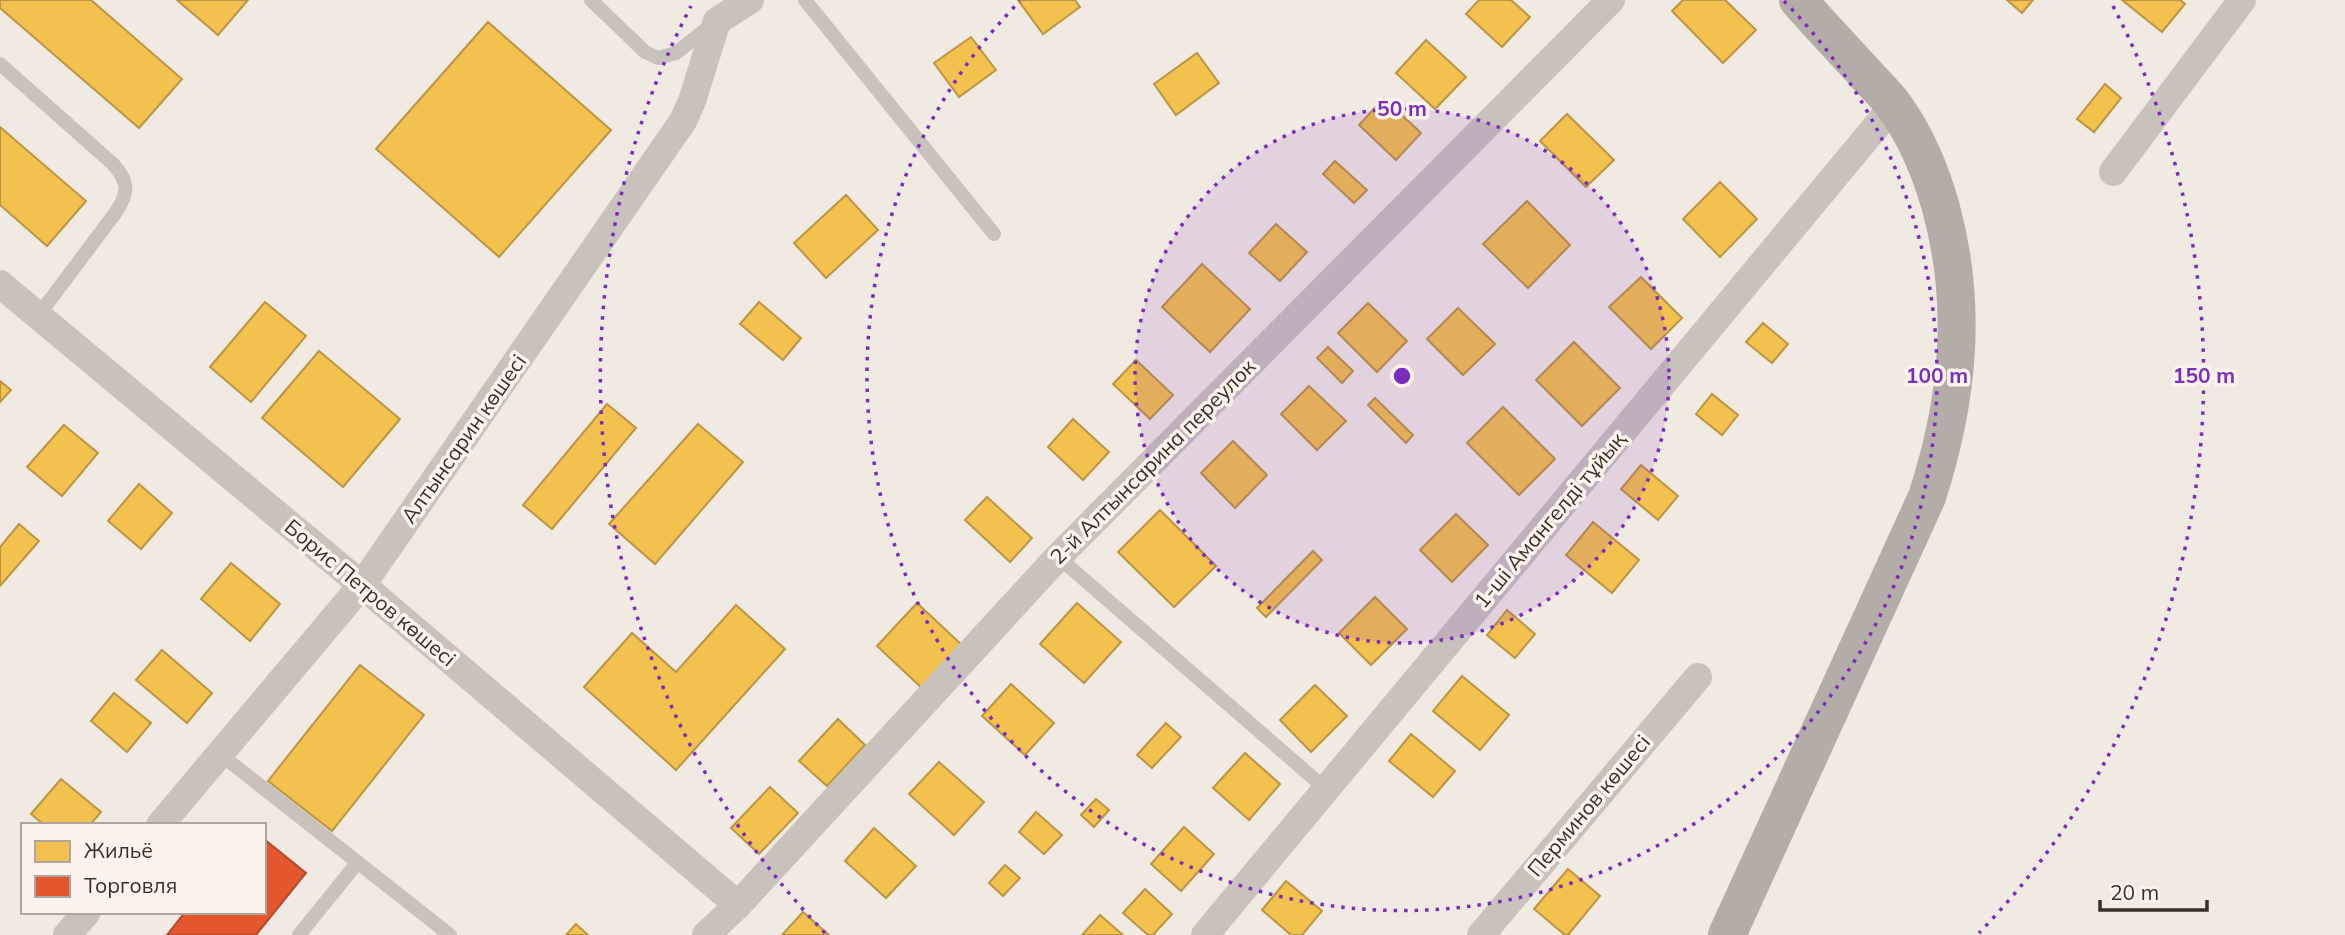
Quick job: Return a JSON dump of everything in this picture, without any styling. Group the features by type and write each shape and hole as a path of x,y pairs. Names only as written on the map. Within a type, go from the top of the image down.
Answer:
{"highway":[{"path":"1727,935 1927,497 1944,437 1958,344 1957,291 1947,228 1923,155 1902,118 1798,0"}],"street":[{"name":"2-й Алтынсарина переулок","path":"706,935 738,905 1058,558 1611,0"},
{"path":"2113,172 2242,0"},
{"path":"717,21 747,1"},
{"name":"Алтынсарин көшесі","path":"162,823 362,585 683,121 717,21"},
{"name":"1-ші Амангелді тұйық","path":"1205,935 1902,118"},
{"name":"Борис Петров көшесі","path":"0,284 362,585 738,905"},
{"name":"Перминов көшесі","path":"1481,935 1698,677"},
{"path":"67,935 84,914"}],"lane":[{"path":"591,0 645,52 658,58 676,52 717,21"},
{"path":"805,0 994,234"},
{"path":"0,64 113,164 124,176 126,187 124,200 116,212 38,316"},
{"path":"1058,558 1327,790"},
{"path":"220,754 450,935"},
{"path":"299,935 358,862"}],"building: Жильё":[{"path":"0,0 91,0 182,79 139,128 0,8"},
{"path":"177,0 248,0 218,35"},
{"path":"1018,0 1075,0 1080,7 1043,34"},
{"path":"1479,0 1511,0 1530,17 1502,47 1466,14"},
{"path":"1683,0 1725,0 1756,30 1723,63 1672,11"},
{"path":"2007,0 2033,0 2022,13"},
{"path":"2122,0 2180,0 2185,4 2162,32"},
{"path":"488,22 611,130 499,257 376,149"},
{"path":"971,37 996,70 959,97 934,63"},
{"path":"1426,40 1466,77 1435,109 1396,73"},
{"path":"1197,53 1219,83 1176,115 1154,84"},
{"path":"2105,84 2121,98 2094,132 2077,119"},
{"path":"1384,98 1421,133 1396,160 1359,125"},
{"path":"1567,114 1614,160 1586,187 1540,141"},
{"path":"0,127 86,201 47,246 0,205"},
{"path":"1335,161 1367,190 1354,203 1323,174"},
{"path":"1720,182 1757,219 1720,257 1683,219"},
{"path":"846,195 878,230 826,278 794,243"},
{"path":"1527,201 1570,245 1528,288 1483,244"},
{"path":"1276,224 1307,252 1280,281 1249,253"},
{"path":"1202,264 1250,309 1210,352 1162,307"},
{"path":"1641,277 1682,318 1651,349 1609,307"},
{"path":"265,302 306,336 251,402 210,367"},
{"path":"759,302 801,338 783,360 740,324"},
{"path":"1368,303 1407,341 1377,372 1338,333"},
{"path":"1458,308 1495,344 1463,375 1427,339"},
{"path":"1763,323 1788,344 1772,363 1746,342"},
{"path":"1574,342 1620,388 1582,426 1536,380"},
{"path":"1328,347 1353,371 1342,383 1317,358"},
{"path":"319,351 400,419 343,487 262,418"},
{"path":"1136,360 1173,395 1150,419 1113,384"},
{"path":"0,381 11,390 0,402"},
{"path":"1309,386 1346,421 1317,450 1281,414"},
{"path":"1712,394 1738,415 1722,435 1696,414"},
{"path":"1375,398 1413,435 1406,443 1368,405"},
{"path":"607,404 636,428 552,529 523,505"},
{"path":"1503,407 1555,459 1519,495 1467,443"},
{"path":"1073,419 1109,452 1083,480 1048,447"},
{"path":"698,424 743,462 655,564 609,524"},
{"path":"64,425 98,453 62,496 27,467"},
{"path":"1233,441 1267,475 1235,508 1201,473"},
{"path":"1641,465 1678,496 1658,520 1621,489"},
{"path":"139,484 172,513 141,549 108,521"},
{"path":"987,497 1032,538 1010,562 965,520"},
{"path":"1160,510 1216,566 1174,607 1118,552"},
{"path":"1456,514 1488,545 1452,582 1420,550"},
{"path":"1593,522 1639,560 1612,593 1566,555"},
{"path":"19,524 39,541 0,586 0,547"},
{"path":"1313,551 1322,560 1266,617 1257,608"},
{"path":"231,563 280,604 250,641 201,599"},
{"path":"1375,597 1407,629 1371,665 1339,633"},
{"path":"917,603 964,647 924,690 877,646"},
{"path":"1077,603 1121,642 1084,683 1040,644"},
{"path":"736,605 785,649 676,770 584,687 632,633 676,672"},
{"path":"1507,610 1535,634 1515,658 1487,635"},
{"path":"162,650 212,693 187,723 136,680"},
{"path":"360,665 424,715 332,831 268,781"},
{"path":"1462,676 1509,715 1480,750 1433,711"},
{"path":"1011,684 1054,723 1025,755 982,716"},
{"path":"1315,685 1347,716 1311,752 1280,720"},
{"path":"114,693 151,723 127,752 91,721"},
{"path":"838,719 865,745 827,786 799,761"},
{"path":"1166,723 1181,737 1152,768 1137,755"},
{"path":"1411,734 1455,771 1433,797 1389,761"},
{"path":"1245,753 1280,784 1249,820 1213,788"},
{"path":"939,762 984,802 954,835 909,794"},
{"path":"61,779 101,812 92,823 42,823 31,814"},
{"path":"770,787 798,813 759,854 731,828"},
{"path":"1096,799 1109,810 1094,827 1081,815"},
{"path":"1036,812 1062,835 1044,854 1019,832"},
{"path":"1184,827 1214,854 1181,891 1151,864"},
{"path":"874,828 916,866 886,898 845,861"},
{"path":"1005,865 1020,878 1003,896 989,883"},
{"path":"1568,869 1600,896 1568,935 1565,935 1534,909"},
{"path":"1286,881 1322,911 1302,935 1291,935 1262,910"},
{"path":"1145,889 1172,914 1153,935 1148,935 1123,913"},
{"path":"803,912 829,935 782,935"},
{"path":"1100,915 1123,935 1082,935"},
{"path":"576,924 588,935 566,935"}],"building: Торговля":[{"path":"266,841 306,873 256,935 167,935 183,914 266,914"}]}
